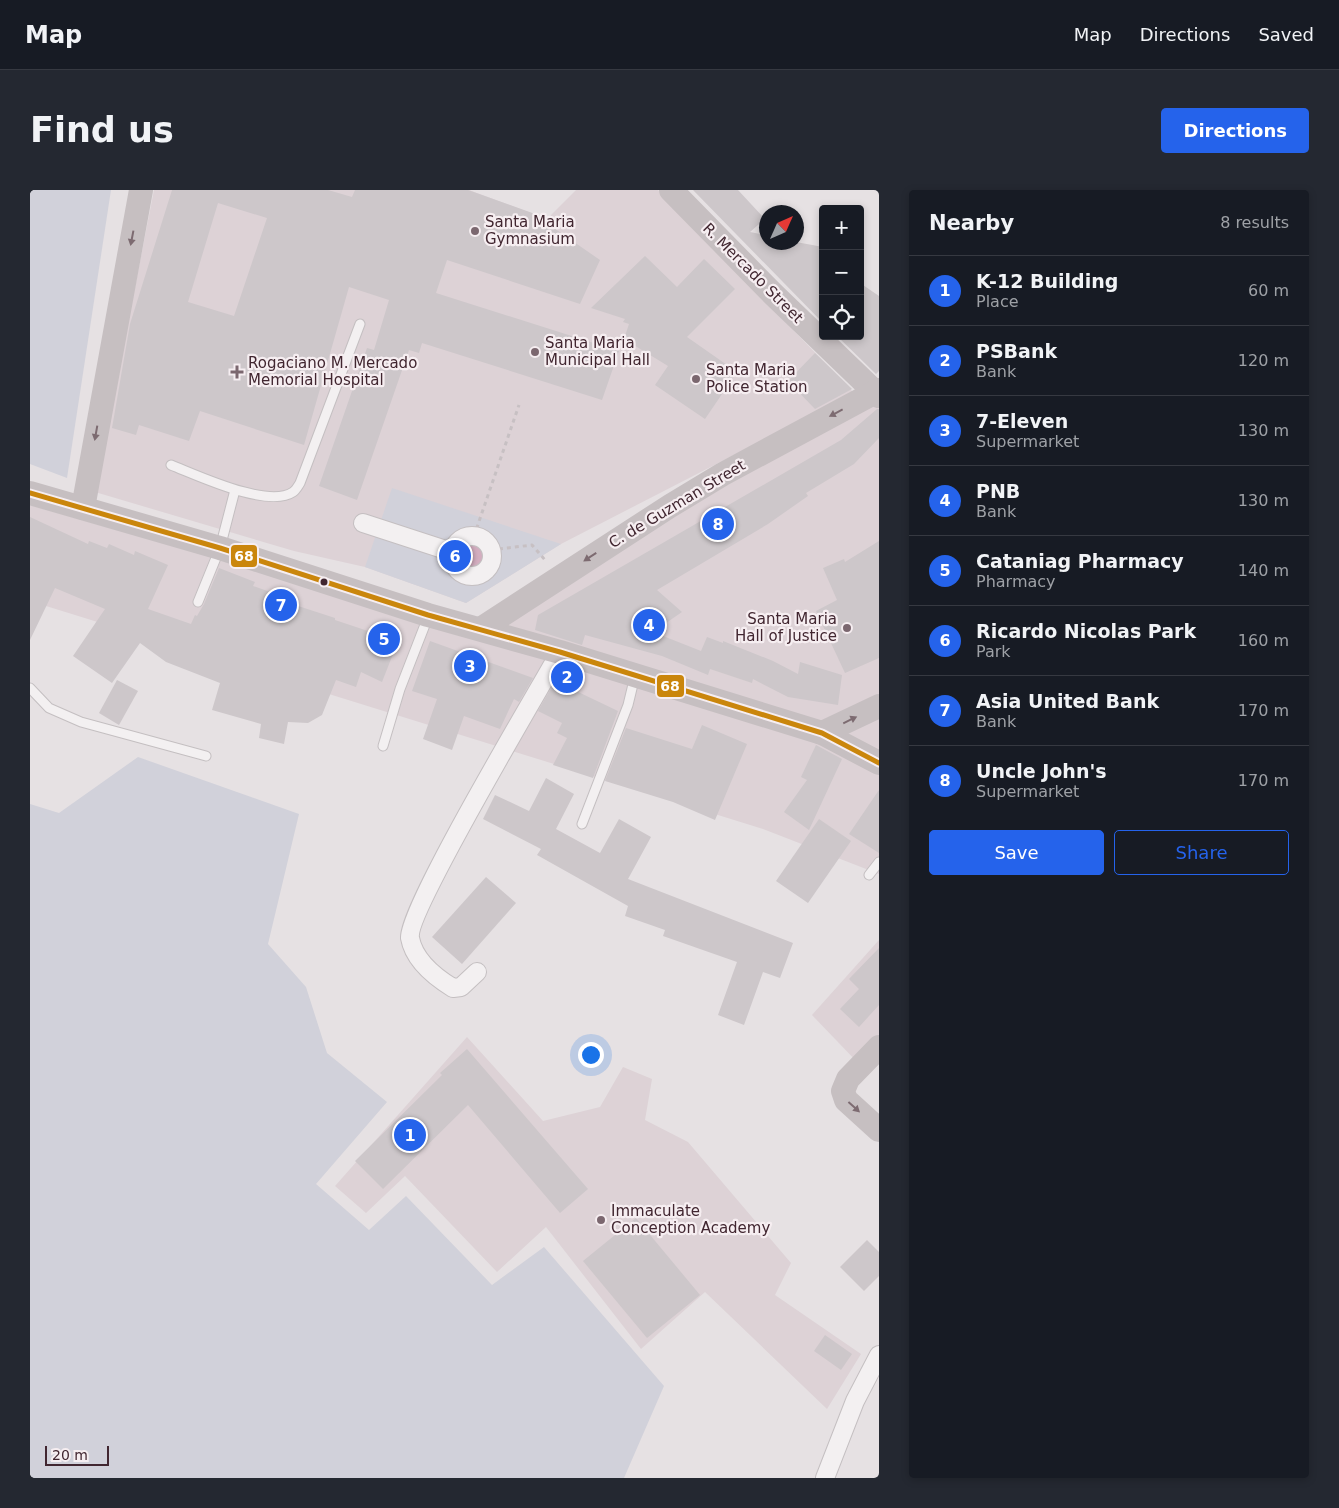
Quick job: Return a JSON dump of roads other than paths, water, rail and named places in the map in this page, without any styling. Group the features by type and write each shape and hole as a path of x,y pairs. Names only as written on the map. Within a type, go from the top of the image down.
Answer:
{"main road":[{"path":"83,508 140,190"},
{"name":"R. Mercado Street","path":"671,190 773,294 878,393"},
{"name":"C. de Guzman Street","path":"482,628 723,474 878,393"},
{"path":"30,492 220,548 428,615 482,628 822,733 879,763"},
{"path":"822,733 879,706"},
{"path":"879,1047 848,1079 843,1091 846,1100 879,1130"}],"street":[{"path":"363,524 452,552"},
{"path":"474,536 487,543 491,550 489,566 475,576 460,572 452,560 452,552 460,540 474,536"},
{"path":"477,972 461,987 453,988 442,982 416,956 410,936 416,915 438,870 560,652"},
{"path":"825,1478 855,1401 879,1355"}],"lane":[{"path":"171,465 235,490 263,496 282,496 293,492 300,483 360,324"},
{"path":"198,602 220,548 235,490"},
{"path":"383,746 400,689 428,615"},
{"path":"582,824 628,705 636,675"},
{"path":"30,688 49,708 81,722 206,756"},
{"path":"869,875 879,862"}],"place":[{"name":"Santa Maria Gymnasium","path":"475,231"},
{"name":"Santa Maria Municipal Hall","path":"535,352"},
{"name":"Rogaciano M. Mercado Memorial Hospital","path":"237,372"},
{"name":"Santa Maria Police Station","path":"696,379"},
{"name":"Uncle John's","path":"718,524"},
{"name":"Ricardo Nicolas Park","path":"455,556"},
{"name":"Asia United Bank","path":"281,605"},
{"name":"PNB","path":"649,625"},
{"name":"Santa Maria Hall of Justice","path":"847,628"},
{"name":"Cataniag Pharmacy","path":"384,639"},
{"name":"7-Eleven","path":"470,666"},
{"name":"PSBank","path":"567,677"},
{"name":"K-12 Building","path":"410,1135"},
{"name":"Immaculate Conception Academy","path":"601,1220"}]}
